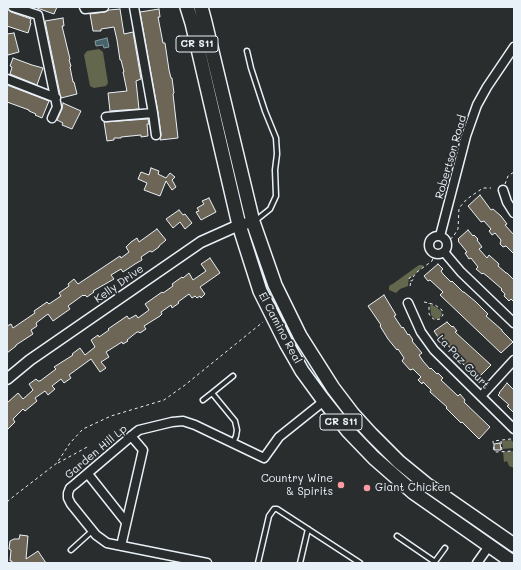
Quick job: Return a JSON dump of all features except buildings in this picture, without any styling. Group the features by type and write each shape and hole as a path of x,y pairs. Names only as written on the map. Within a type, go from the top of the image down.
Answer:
{"main road":[{"name":"El Camino Real","path":"187,7 239,225 260,291 302,371 324,401 360,444 389,472 414,493 514,563"},
{"name":"El Camino Real","path":"201,7 253,222 275,285 300,336 332,388 371,434 399,462 426,484 514,545"}],"street":[{"path":"13,7 38,15 56,98 57,107 52,118"},
{"path":"84,7 85,9 104,7"},
{"path":"134,7 156,135"},
{"name":"Robertson Road","path":"440,236 466,136 478,105 487,87 514,47"},
{"path":"7,79 56,98"},
{"path":"106,117 153,113"},
{"path":"503,190 507,202 514,213"},
{"name":"Kelly Drive","path":"7,380 30,360 201,242 239,225 253,222"},
{"path":"434,236 440,236 447,242 447,248 440,254 434,253 429,246 429,243 434,236"},
{"path":"444,252 461,272 514,323"},
{"name":"La Paz Court","path":"408,303 421,332 434,350 514,429"},
{"path":"481,396 514,360"},
{"name":"Garden Hill Lp","path":"207,563 107,543 93,531 71,504 68,498 70,488 139,430 172,422 183,421 195,425 264,458 279,437 324,401"},
{"path":"121,546 143,450 131,436"},
{"path":"88,474 126,522"},
{"path":"477,563 489,546"}],"lane":[{"path":"248,51 251,68 265,111 276,138 277,154 274,170 276,196 270,209 253,222"},
{"path":"204,400 234,376"},
{"path":"212,393 236,421 236,436 232,443"},
{"path":"258,563 269,516 274,509 277,509 360,563"},
{"path":"300,563 308,529"},
{"path":"70,550 93,531"},
{"path":"397,536 434,563 445,548"}],"path":[{"path":"503,190 508,176 514,172"},
{"path":"450,239 458,229 459,208 467,199 480,190 484,188 491,188"},
{"path":"410,286 410,277 413,277 432,261 433,258"},
{"path":"411,281 413,280 413,277"},
{"path":"424,302 429,303 435,305 442,310 443,315 440,318 435,320 431,317 429,314 429,303"},
{"path":"57,463 70,444 83,429 111,416 164,400 272,316"},
{"path":"511,438 493,441 494,451 514,451"},
{"path":"501,440 502,452"},
{"path":"7,502 57,463 89,446"}],"green space":[{"path":"99,49 103,52 108,83 106,86 94,88 90,86 84,55 87,51"},
{"path":"419,265 424,266 413,276 409,277 408,286 400,289 396,293 389,290 389,286"},
{"path":"430,304 441,311 442,314 439,319 435,319 431,315"},
{"path":"511,440 514,443 514,448 503,449 502,441"},
{"path":"514,451 514,468 509,466 507,461 504,462 503,452"}],"water":[{"path":"107,38 109,47 104,48 103,45 96,46 95,41"}],"place":[{"name":"Country Wine & Spirits","path":"341,485"},
{"name":"Giant Chicken","path":"367,488"}]}
